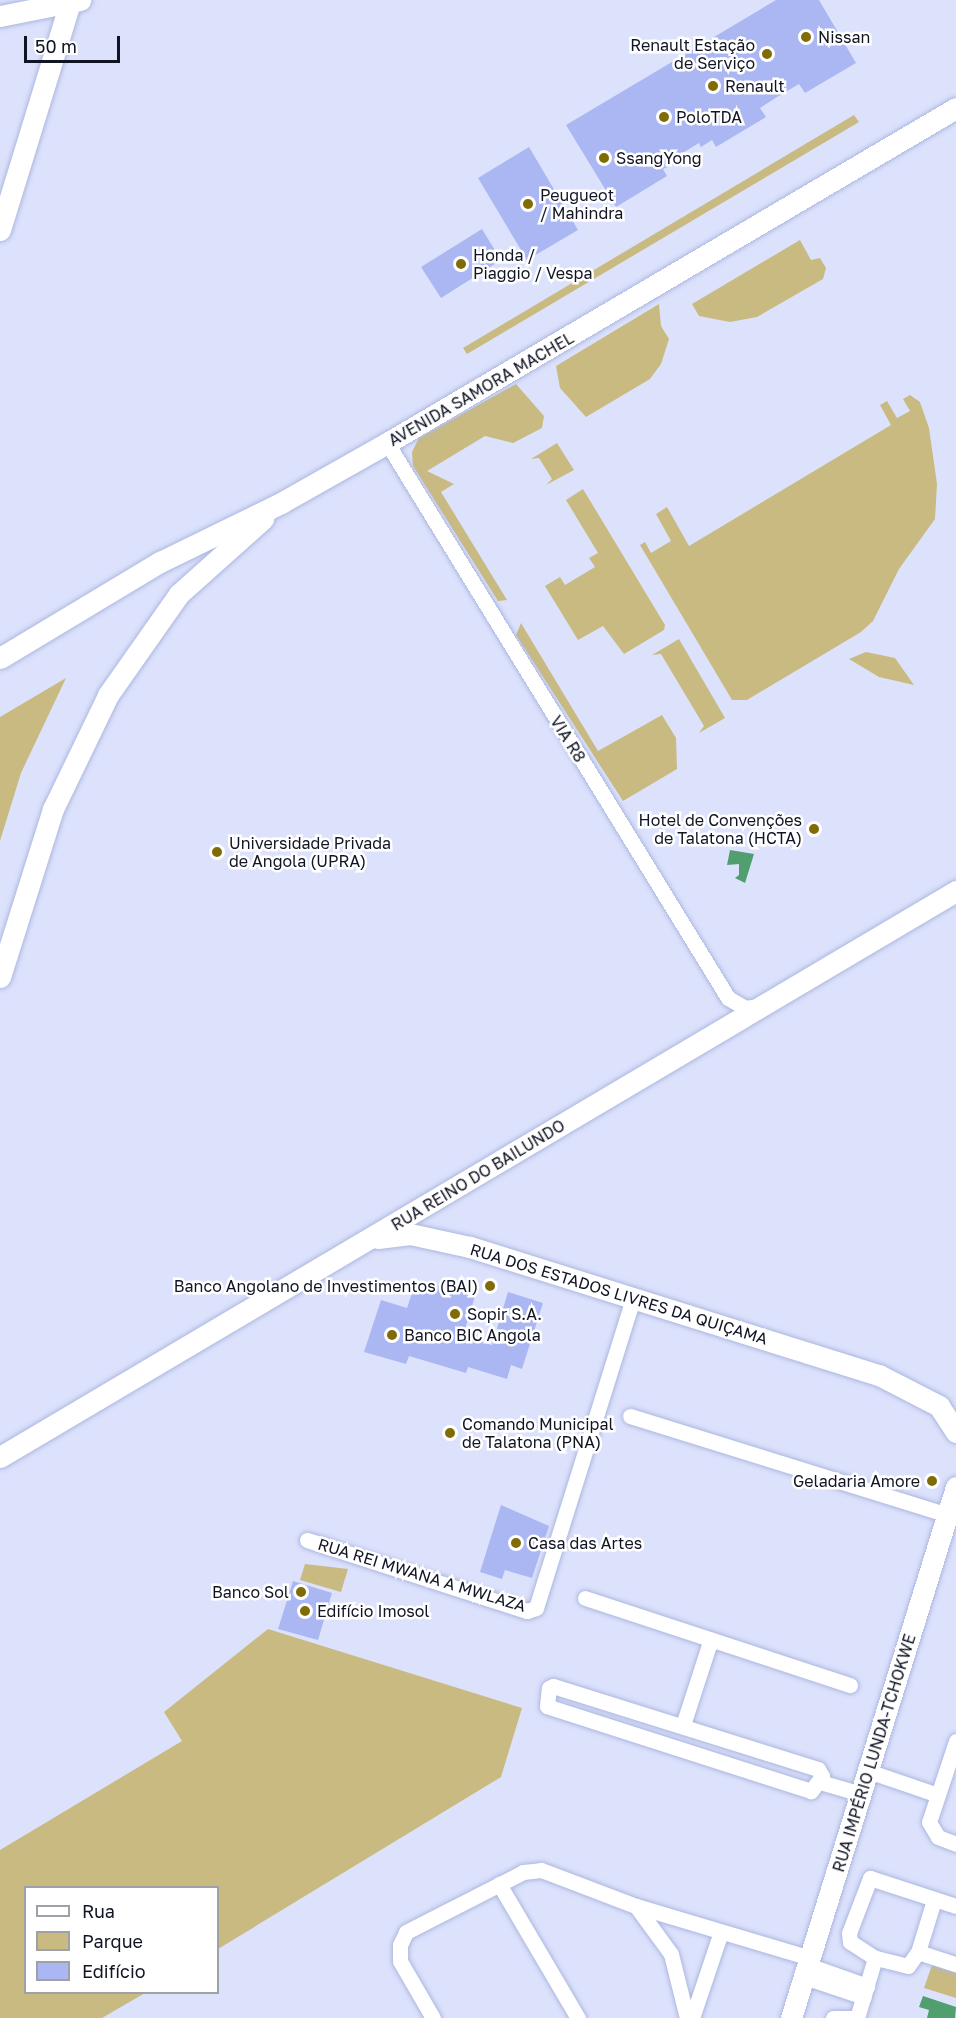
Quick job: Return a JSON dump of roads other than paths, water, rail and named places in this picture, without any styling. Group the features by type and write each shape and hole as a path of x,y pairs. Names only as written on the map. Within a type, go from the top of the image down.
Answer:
{"main road":[{"path":"0,16 75,1 0,230"},
{"name":"AVENIDA SAMORA MACHEL","path":"0,658 160,562 281,503 387,443 956,108"},
{"path":"903,141 956,119"},
{"path":"0,977 53,809 108,695 179,594 281,503"},
{"name":"RUA REINO DO BAILUNDO","path":"0,1457 956,891"},
{"name":"RUA DOS ESTADOS LIVRES DA QUIÇAMA","path":"358,1246 394,1235 425,1235 956,1397"},
{"name":"RUA DOS ESTADOS LIVRES DA QUIÇAMA","path":"879,1375 939,1406 956,1432"},
{"name":"RUA IMPÉRIO LUNDA-TCHOKWE","path":"791,2018 955,1486"}],"street":[{"name":"VIA R8","path":"387,443 728,998 745,1008 767,1004"},
{"name":"RUA REI MWANA A MWLAZA","path":"307,1540 527,1611 536,1608 633,1298"},
{"path":"630,1416 947,1515"},
{"path":"585,1598 850,1685"},
{"path":"683,1725 711,1639"},
{"path":"553,1686 818,1768 820,1782 811,1791 547,1706 545,1701 553,1686"},
{"path":"956,1741 935,1794 930,1828 938,1837 956,1844"},
{"path":"868,1771 935,1794"},
{"path":"820,1782 861,1794"},
{"path":"433,2018 400,1961 400,1945 406,1932 499,1884 541,1870 636,1906 721,1932 865,1991"},
{"path":"933,1900 918,1952 908,1966 875,1958 857,1949 849,1933 867,1881 873,1878 956,1906"},
{"path":"499,1884 578,2018"},
{"path":"636,1906 671,1954 687,2018"},
{"path":"692,2018 721,1932"},
{"path":"918,1952 956,1964"},
{"path":"857,2018 875,1958"},
{"path":"833,2018 852,2018"}],"place":[{"name":"Nissan","path":"806,37"},
{"name":"Renault Estação de Serviço","path":"767,54"},
{"name":"Renault","path":"713,86"},
{"name":"PoloTDA","path":"664,117"},
{"name":"SsangYong","path":"604,158"},
{"name":"Peugueot / Mahindra","path":"528,204"},
{"name":"Honda / Piaggio / Vespa","path":"461,264"},
{"name":"Hotel de Convenções de Talatona (HCTA)","path":"814,829"},
{"name":"Universidade Privada de Angola (UPRA)","path":"217,852"},
{"name":"Banco Angolano de Investimentos (BAI)","path":"490,1286"},
{"name":"Sopir S.A.","path":"455,1314"},
{"name":"Banco BIC Angola","path":"392,1335"},
{"name":"Comando Municipal de Talatona (PNA)","path":"450,1433"},
{"name":"Geladaria Amore","path":"932,1481"},
{"name":"Casa das Artes","path":"516,1543"},
{"name":"Banco Sol","path":"301,1592"},
{"name":"Edifício Imosol","path":"305,1611"}]}
